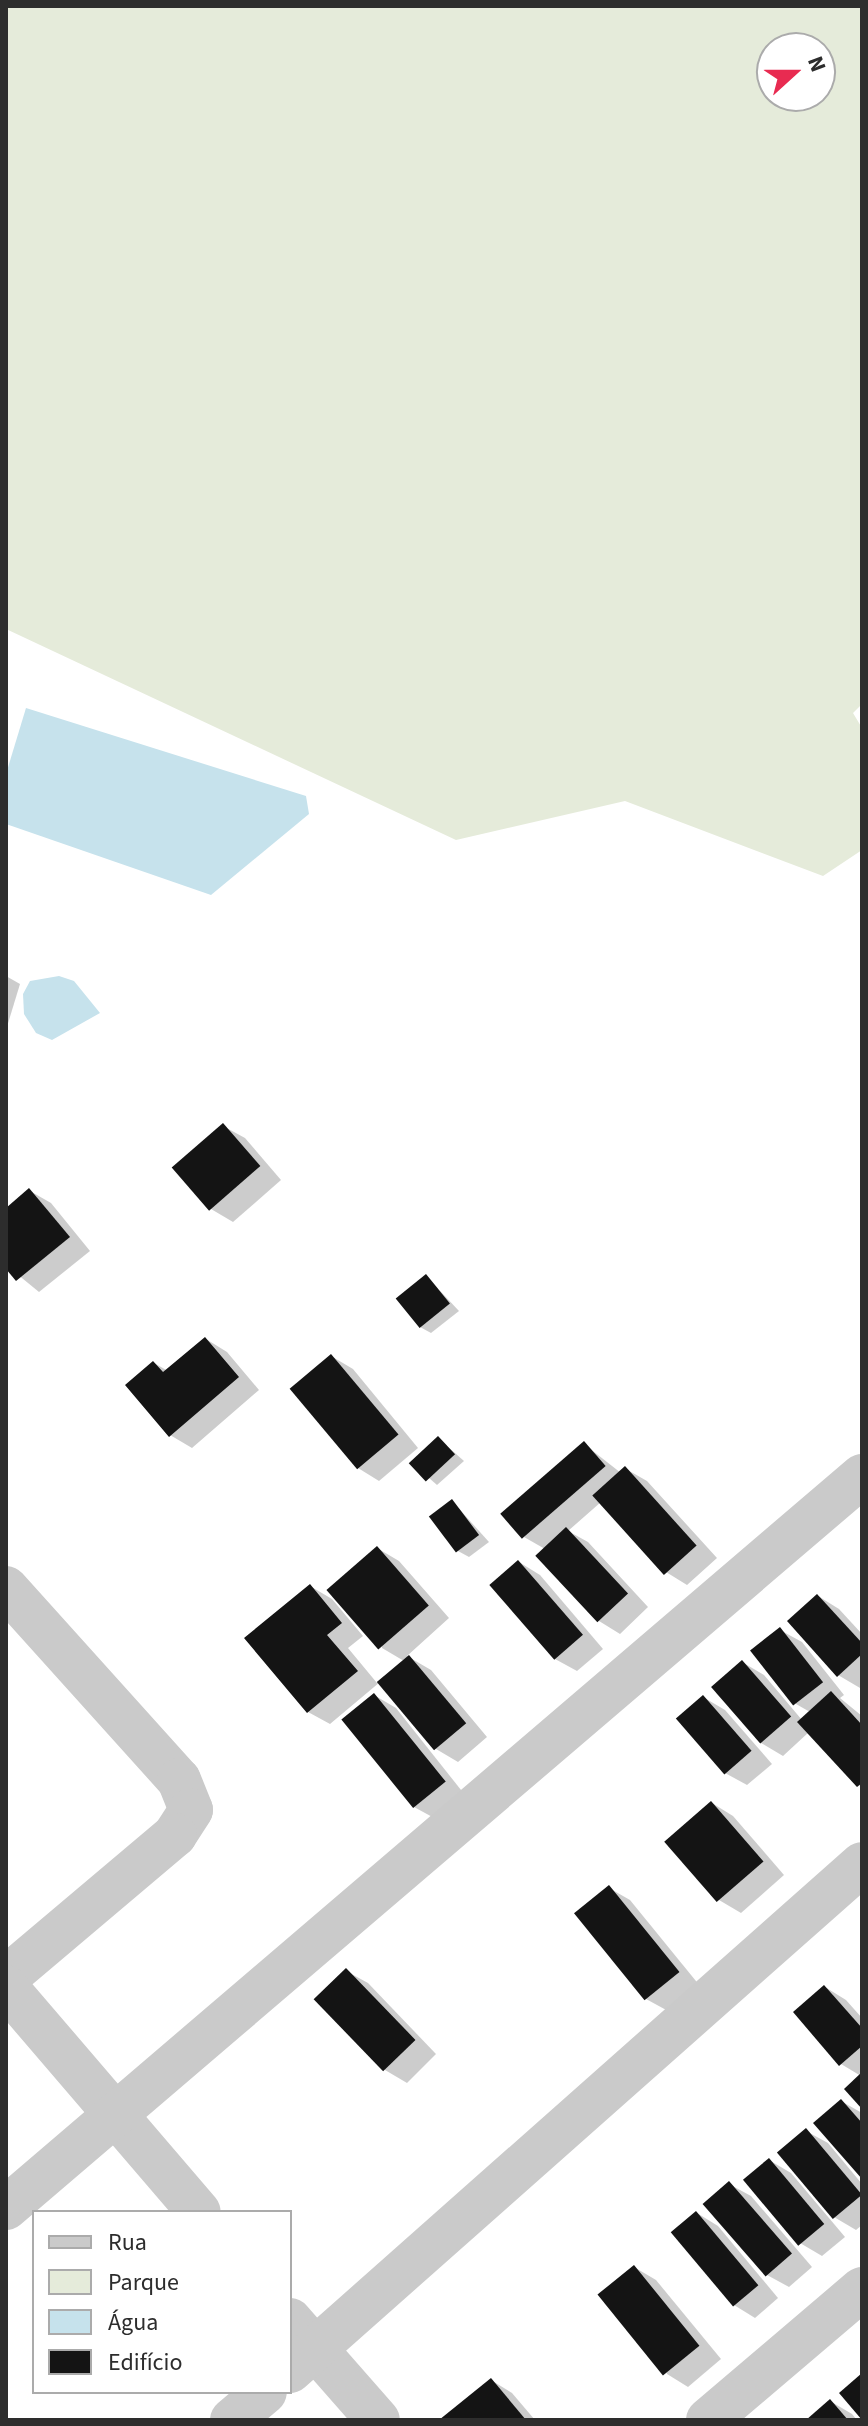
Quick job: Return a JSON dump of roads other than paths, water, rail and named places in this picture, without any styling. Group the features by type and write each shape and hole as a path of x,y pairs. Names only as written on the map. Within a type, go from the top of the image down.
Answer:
{"street":[{"path":"6,2208 862,1476"},
{"path":"6,1588 179,1780 191,1810 175,1835 6,1978"},
{"path":"378,2420 298,2347 862,1864"},
{"path":"6,1987 197,2210"},
{"path":"708,2420 862,2289"},
{"path":"232,2420 263,2394"}],"water":[{"path":"26,708 306,796 309,814 211,895 6,824 6,774"},
{"path":"59,976 74,981 100,1013 52,1040 36,1033 24,1014 23,994 30,981"}]}
